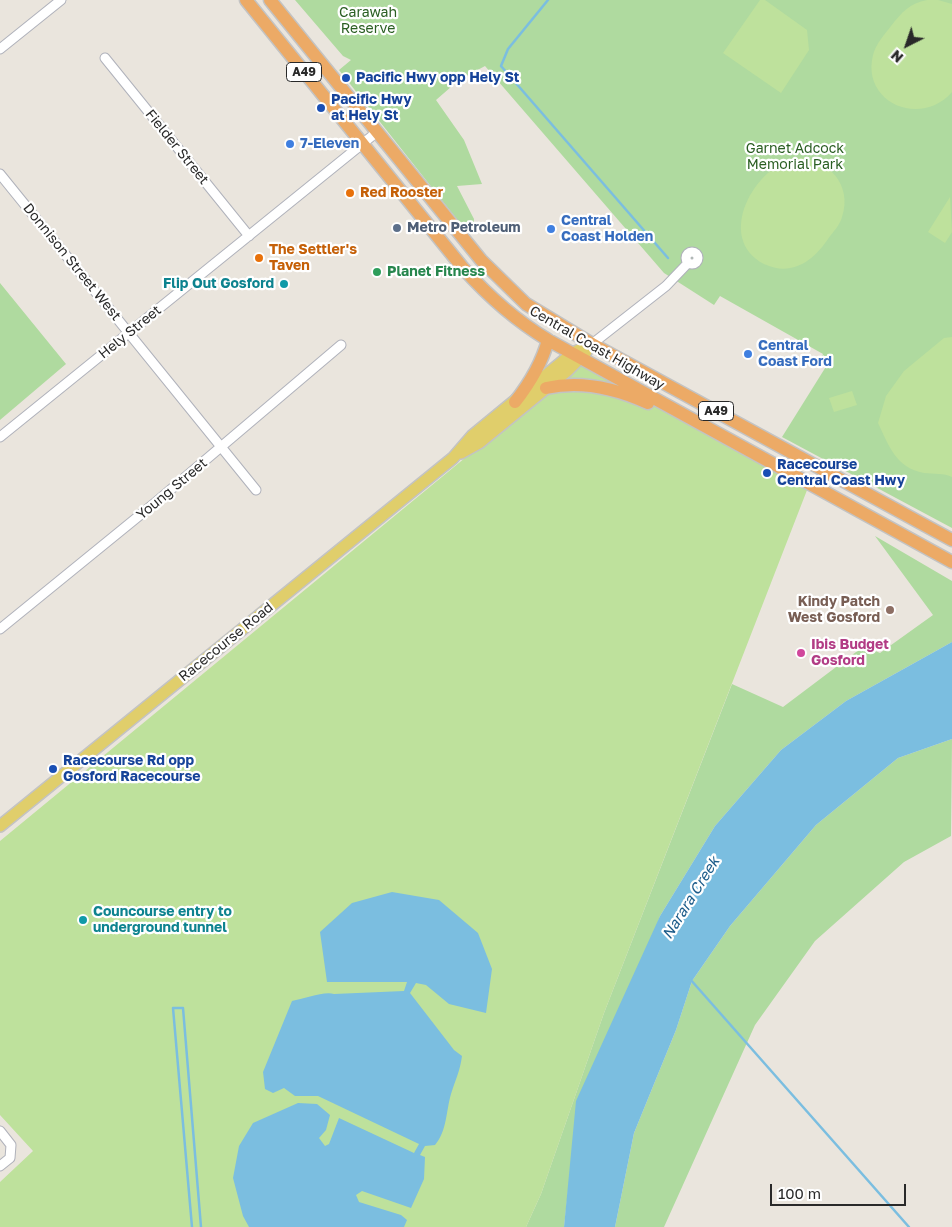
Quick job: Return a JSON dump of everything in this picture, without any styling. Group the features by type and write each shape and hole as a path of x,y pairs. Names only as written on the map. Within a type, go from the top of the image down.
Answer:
{"highway":[{"name":"Central Coast Highway","path":"246,0 482,289 513,317 548,340 952,562"},
{"name":"Central Coast Highway","path":"270,0 497,278 526,304 592,344 952,540"},
{"path":"515,402 528,386 540,364 548,340"},
{"path":"546,388 563,384 583,384 627,394 723,436"}],"main road":[{"name":"Racecourse Road","path":"453,458 472,436 592,344"},
{"name":"Racecourse Road","path":"0,826 453,458 479,443 546,388 577,356"}],"street":[{"path":"0,49 61,0"},
{"name":"Fielder Street","path":"105,58 250,236"},
{"name":"Hely Street","path":"0,438 377,132"},
{"name":"Donnison Street West","path":"0,174 130,332 256,490"},
{"path":"592,344 666,286 688,263"},
{"name":"Young Street","path":"0,629 221,448 341,345"},
{"path":"0,1131 12,1145 10,1158 0,1166"}],"green space":[{"name":"Garnet Adcock Memorial Park","path":"295,0 952,0 952,528 782,437 827,365 820,361 823,354 720,296 714,305 664,273 485,66 459,80 436,100 464,140 482,184 457,186 474,219 473,227 467,232 339,70 351,60 343,56"},
{"path":"760,0 765,0 807,30 809,50 781,93 723,53"},
{"path":"927,0 938,0 952,4 952,92 939,103 925,108 910,109 896,105 885,97 876,86 872,72 873,55 880,40 902,13 911,6"},
{"path":"797,158 819,163 828,168 835,176 841,184 844,194 842,217 840,223 822,247 809,260 793,268 774,268 764,264 749,252 742,237 741,221 746,204 755,188 767,174 781,163"},
{"path":"950,197 952,232 945,243 928,232"},
{"path":"0,283 66,364 0,420"},
{"path":"952,337 952,477 914,470 900,461 890,448 878,423 886,396 904,371 944,338"},
{"path":"579,364 809,485 604,1013 541,1194 526,1227 0,1227 0,1182 33,1151 0,1115 0,841"},
{"path":"852,391 857,405 834,412 829,398"},
{"path":"875,536 952,581 952,642 846,701 781,750 715,826 660,916 568,1191 564,1227 526,1227 541,1194 604,1013 732,684 783,707 864,646 880,653 933,615"},
{"path":"952,739 951,836 904,862 815,941 755,1025 664,1227 615,1227 634,1133 676,1030 692,981 730,926 816,825 898,758"}],"water":[{"name":"Narara Creek","path":"952,642 952,739 898,758 816,825 730,926 692,981 676,1030 634,1133 615,1227 564,1227 576,1101 660,916 715,826 781,750 846,701"},
{"path":"392,892 439,900 478,933 492,969 486,1013 449,1004 426,985 416,983 410,993 454,1050 462,1056 442,1134 435,1145 425,1146 420,1155 425,1157 424,1179 411,1208 362,1191 356,1195 359,1202 401,1215 407,1220 404,1227 249,1227 243,1216 233,1178 239,1146 253,1123 298,1103 317,1104 330,1115 326,1130 319,1138 325,1146 329,1144 339,1118 414,1153 419,1144 318,1096 295,1096 284,1088 273,1093 265,1089 263,1072 292,1001 330,993 404,991 407,982 327,982 320,932 352,903"}],"waterway":[{"path":"548,0 508,49 501,66 668,258"},
{"path":"690,979 909,1227"},
{"path":"192,1227 173,1008 183,1008 201,1227"}],"place":[{"name":"Pacific Hwy opp Hely St","path":"346,78"},
{"name":"Pacific Hwy at Hely St","path":"321,108"},
{"name":"7-Eleven","path":"290,144"},
{"name":"Red Rooster","path":"350,193"},
{"name":"Metro Petroleum","path":"397,228"},
{"name":"Central Coast Holden","path":"551,229"},
{"name":"The Settler's Taven","path":"259,258"},
{"name":"Planet Fitness","path":"377,272"},
{"name":"Flip Out Gosford","path":"284,284"},
{"name":"Central Coast Ford","path":"748,354"},
{"name":"Racecourse Central Coast Hwy","path":"767,473"},
{"name":"Kindy Patch West Gosford","path":"890,610"},
{"name":"Ibis Budget Gosford","path":"801,653"},
{"name":"Racecourse Rd opp Gosford Racecourse","path":"53,769"},
{"name":"Councourse entry to underground tunnel","path":"83,920"}],"park label":[{"name":"Carawah Reserve","path":"368,22"}]}
